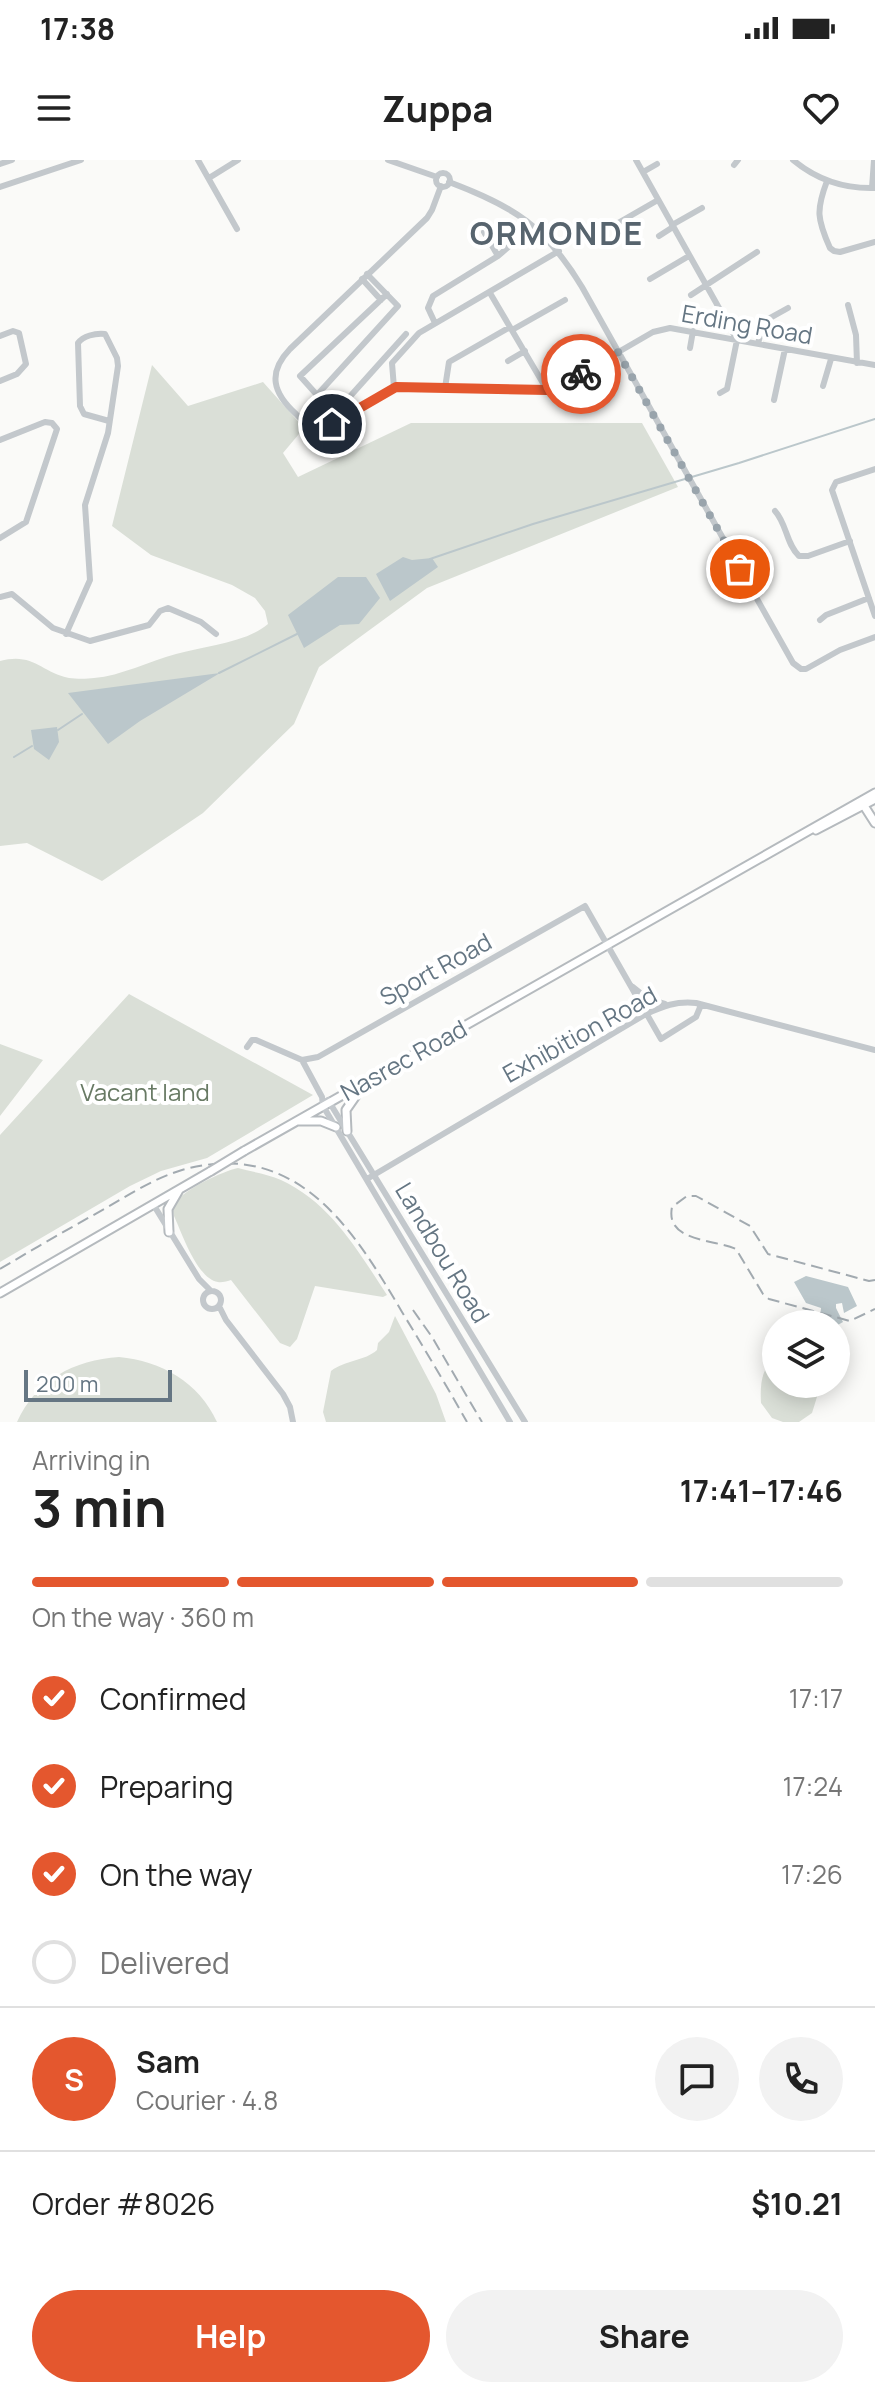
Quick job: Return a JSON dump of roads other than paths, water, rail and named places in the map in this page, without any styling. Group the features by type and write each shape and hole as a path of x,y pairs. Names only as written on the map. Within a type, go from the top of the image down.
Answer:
{"main road":[{"name":"Nasrec Road","path":"0,1293 299,1121 322,1102 331,1102 363,1085 810,831 821,829 874,798"},
{"path":"862,803 875,823"},
{"path":"347,1131 347,1106 363,1085"},
{"path":"299,1121 321,1121 336,1127"},
{"path":"169,1232 167,1211 180,1188"}],"street":[{"path":"0,164 12,160"},
{"path":"0,187 81,160"},
{"path":"198,160 237,229"},
{"path":"209,178 238,160"},
{"path":"388,160 437,177 444,173 448,175 449,182"},
{"path":"636,160 737,340 727,389 720,393"},
{"path":"793,160 827,181 873,188 874,160"},
{"path":"643,172 657,164"},
{"path":"437,177 437,183 441,186"},
{"path":"827,181 818,210 830,248 840,252 875,242"},
{"path":"441,186 449,182"},
{"path":"449,182 514,210 559,251 796,666 806,669 840,650 875,637"},
{"path":"441,186 427,218 284,355 276,373 276,388 281,399 315,428 326,427 394,388 547,390"},
{"path":"618,223 658,200"},
{"path":"659,236 702,208"},
{"path":"484,232 498,256"},
{"path":"435,323 428,308 433,296 498,256 513,243"},
{"path":"394,388 393,360 414,336 559,251"},
{"path":"691,295 757,252"},
{"path":"650,279 689,256"},
{"path":"365,276 387,294 398,306 317,395 300,376 387,294"},
{"path":"365,276 381,300"},
{"path":"490,293 547,390"},
{"path":"445,388 446,371 451,360 565,300"},
{"path":"848,305 856,335 857,363"},
{"path":"758,344 764,321 788,308"},
{"path":"717,336 724,328 726,319"},
{"name":"Erding Road","path":"547,390 660,329 670,328 875,365"},
{"path":"0,336 14,331 19,333 26,364 20,372 0,381"},
{"path":"690,348 693,331"},
{"path":"66,634 90,580 85,505 107,435 118,362 107,336 101,334 83,338 78,343 80,406 84,414 109,421"},
{"path":"349,414 345,402 406,334"},
{"path":"774,400 785,349"},
{"path":"508,361 525,351"},
{"path":"823,386 831,359"},
{"path":"570,363 588,392 609,391"},
{"path":"0,440 45,422 52,423 57,429 27,520 0,538"},
{"path":"875,469 833,485 833,493 875,616"},
{"path":"775,511 781,517 793,550 799,556 805,557 850,541"},
{"path":"0,597 14,595 45,623 84,640 98,640 151,624 160,611 168,608 201,622 216,634"},
{"path":"820,620 869,598"},
{"name":"Sport Road","path":"302,1060 318,1057 585,906 607,946"},
{"path":"607,946 661,1039 696,1017 701,1005"},
{"path":"628,982 643,996 667,1004"},
{"name":"Exhibition Road","path":"367,1179 667,1004 681,1002 701,1005 875,1050"},
{"path":"247,1047 252,1040 256,1040 302,1060"},
{"name":"Landbou Road","path":"302,1060 336,1127 510,1422"},
{"name":"Landbou Road","path":"331,1102 525,1422"},
{"path":"153,1204 207,1292 219,1294 221,1300 216,1307 204,1305 202,1299 207,1292"},
{"path":"216,1307 283,1394 293,1422"},
{"path":"449,1318 455,1311"},
{"path":"459,1335 466,1328"}],"waterway":[{"path":"430,559 533,524 875,419"},
{"path":"219,673 299,633"},
{"path":"58,730 82,714"},
{"path":"14,757 32,746"}],"railway":[{"path":"0,1269 133,1192 172,1173 222,1163 258,1167 289,1179 316,1198 341,1222 383,1280 467,1422"},
{"path":"875,1280 768,1254 750,1226 696,1196 687,1196 672,1207 672,1218 683,1233 736,1249 769,1299 850,1321 875,1309"},
{"path":"413,1310 482,1422"}],"district":[{"name":"ORMONDE","path":"557,234"}],"park label":[{"name":"Vacant land","path":"145,1093"}]}
